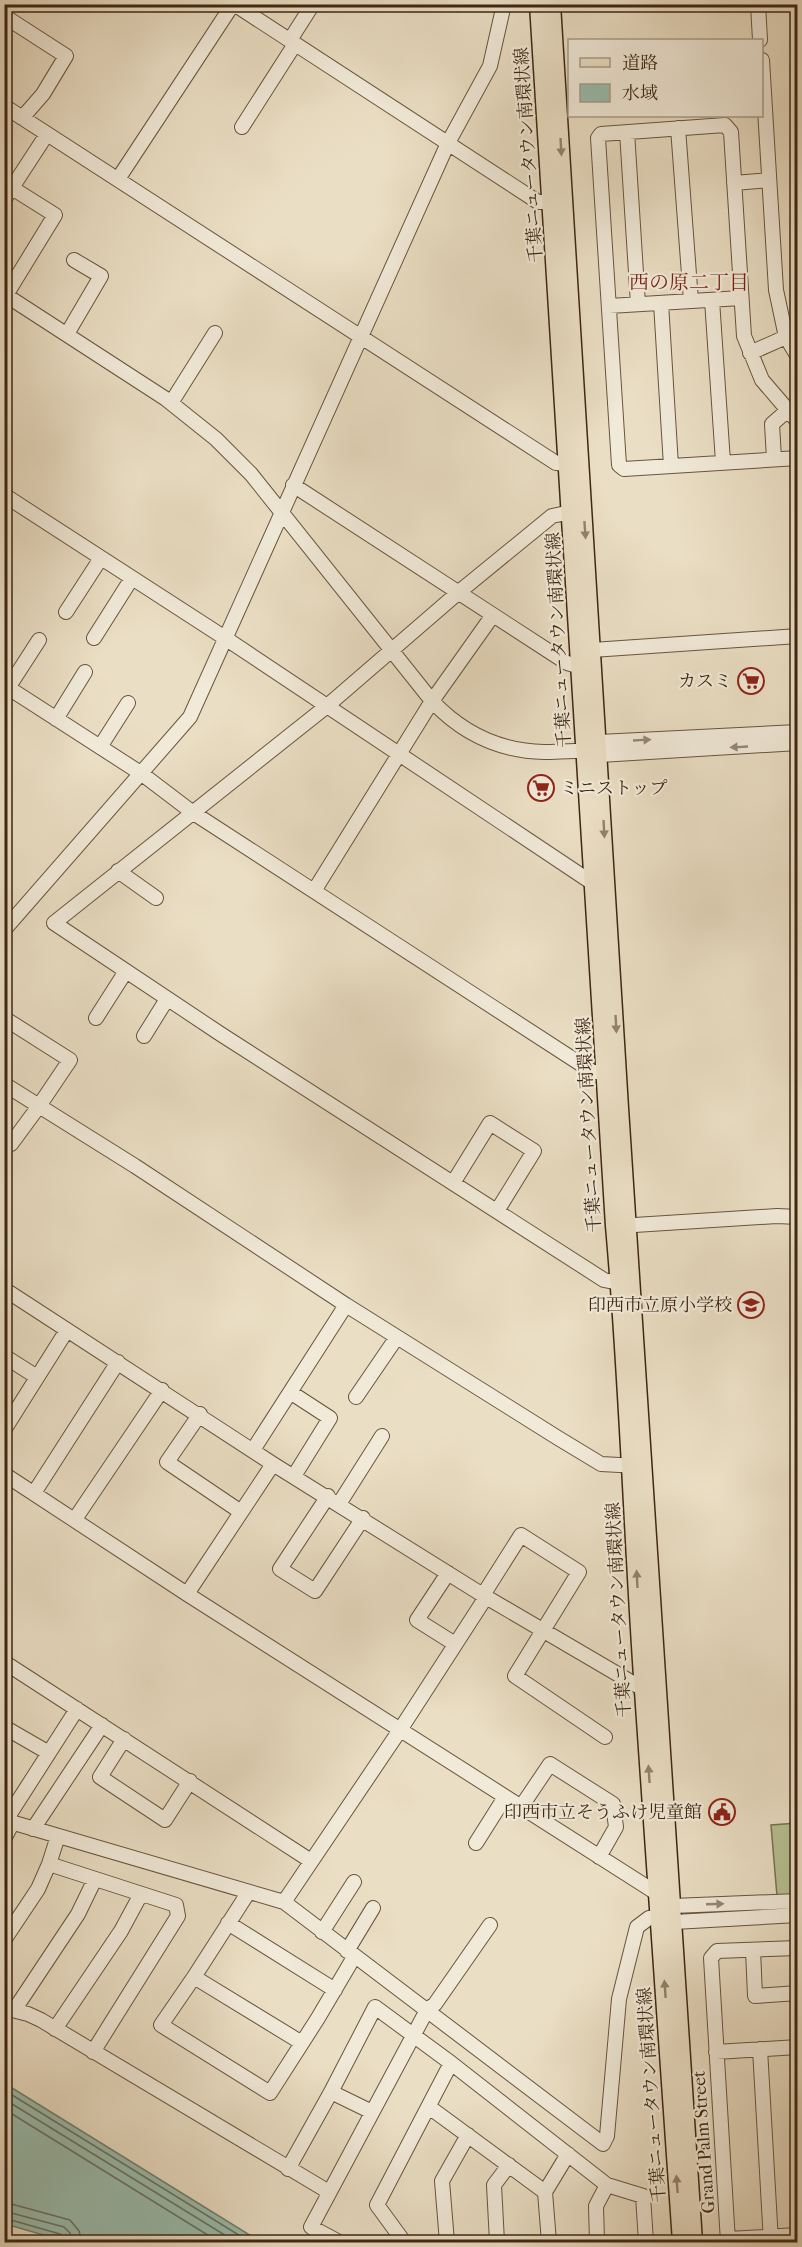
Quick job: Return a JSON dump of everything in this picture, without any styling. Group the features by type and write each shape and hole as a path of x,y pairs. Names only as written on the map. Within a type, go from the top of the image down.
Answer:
{"main road":[{"name":"千葉ニュータウン南環状線","path":"538,4 580,667 595,749 594,880 605,1072 621,1226 619,1283 637,1466 643,1689 658,1894 669,1915 681,2242"},
{"name":"千葉ニュータウン南環状線","path":"552,4 592,650 595,749 621,1226 694,2242"}],"street":[{"path":"118,179 234,4 538,202 551,202"},
{"path":"242,127 313,4"},
{"path":"4,930 190,717 448,143 490,66 504,4"},
{"path":"760,39 762,6"},
{"path":"4,16 66,56 43,94 22,118"},
{"path":"763,77 777,290 786,336 798,357"},
{"path":"4,106 556,463 568,464"},
{"path":"798,422 762,380 744,336 729,128 725,125 602,134 598,138 619,465 624,469 798,458"},
{"path":"678,128 691,301"},
{"path":"627,132 638,304"},
{"path":"47,134 8,194 55,215 5,295 171,403 216,439 251,474 432,701 457,724 477,737 492,743 523,750 555,752 798,732"},
{"path":"734,183 769,180"},
{"path":"67,334 101,276 74,260"},
{"path":"609,306 741,298"},
{"path":"712,300 723,462"},
{"path":"661,303 671,466"},
{"path":"171,403 215,333"},
{"path":"750,353 786,336"},
{"path":"774,459 772,424 788,410"},
{"path":"293,485 567,663 580,667"},
{"path":"7,502 101,558 588,880 594,880"},
{"path":"571,512 556,513 552,516 459,592 327,706 54,924 604,1280 619,1283"},
{"path":"66,612 101,558"},
{"path":"93,638 132,578"},
{"path":"314,891 432,701 493,615"},
{"path":"592,650 798,636"},
{"path":"39,640 6,686 142,774 192,812 593,1072 605,1072"},
{"path":"56,719 85,672"},
{"path":"100,747 128,704"},
{"path":"595,749 798,743"},
{"path":"118,871 156,898"},
{"path":"96,1018 126,971"},
{"path":"144,1036 167,999"},
{"path":"4,1018 70,1060 11,1143 4,1145"},
{"path":"4,1084 135,1166 346,1305 601,1464 637,1466"},
{"path":"453,1183 490,1123 534,1150 496,1211"},
{"path":"621,1226 777,1216 798,1217"},
{"path":"4,1289 200,1414 273,1464 363,1518 542,1632 643,1689"},
{"path":"253,1450 346,1305"},
{"path":"4,1430 67,1330"},
{"path":"356,1397 397,1337"},
{"path":"4,1356 38,1377"},
{"path":"34,1493 118,1362"},
{"path":"75,1519 162,1390"},
{"path":"290,1392 330,1418 294,1476"},
{"path":"200,1414 167,1462 241,1512"},
{"path":"363,1518 315,1591 279,1569 382,1436"},
{"path":"187,1594 273,1464"},
{"path":"4,1474 187,1594 658,1894"},
{"path":"284,1902 400,1730 521,1535 579,1572 515,1676 605,1737"},
{"path":"448,1573 417,1620 455,1644"},
{"path":"4,1662 190,1781 311,1862"},
{"path":"4,1839 8,1821 77,1708"},
{"path":"33,1828 102,1725"},
{"path":"4,1727 49,1753"},
{"path":"124,1739 100,1778 165,1820 190,1781"},
{"path":"521,1807 550,1764 613,1804 616,1827 599,1857"},
{"path":"476,1843 505,1797"},
{"path":"8,1821 284,1902 603,2144 607,2136 620,1999 637,1927 649,1918 798,1901"},
{"path":"4,1940 38,1889 58,1836"},
{"path":"49,1864 176,1905 178,1916 93,2052"},
{"path":"95,1879 78,1914 10,2008 28,2013 329,2192"},
{"path":"322,1932 354,1882"},
{"path":"248,1893 161,2025 270,2093 334,1990 373,1908"},
{"path":"55,2029 121,1931 141,1894"},
{"path":"669,1915 798,1915"},
{"path":"228,1923 334,1990"},
{"path":"339,2242 311,2227 427,2010 435,2004 490,1925"},
{"path":"716,2052 711,1958 717,1951 798,1948"},
{"path":"753,1950 755,1996 798,1993"},
{"path":"194,1977 302,2043"},
{"path":"288,2169 375,2007 451,2063 607,2185 643,2196 646,2242"},
{"name":"Grand Palm Street","path":"798,2047 716,2052 728,2241 798,2235"},
{"path":"760,2049 771,2239"},
{"path":"404,2242 377,2205 451,2063"},
{"path":"331,2092 372,2112"},
{"path":"429,2107 545,2192"},
{"path":"447,2242 442,2181 468,2135"},
{"path":"549,2242 545,2192 568,2154"},
{"path":"497,2242 494,2185 509,2166"},
{"path":"597,2242 596,2206 607,2185"}],"shaded area":[{"path":"797,1823 797,1895 777,1896 771,1825"}],"water":[{"path":"4,2083 258,2242 68,2242 5,2224"}],"place":[{"name":"カスミ","path":"751,681"},
{"name":"ミニストップ","path":"541,788"},
{"name":"印西市立原小学校","path":"751,1305"},
{"name":"印西市立そうふけ児童館","path":"722,1812"}],"district":[{"name":"西の原二丁目","path":"689,282"}]}
